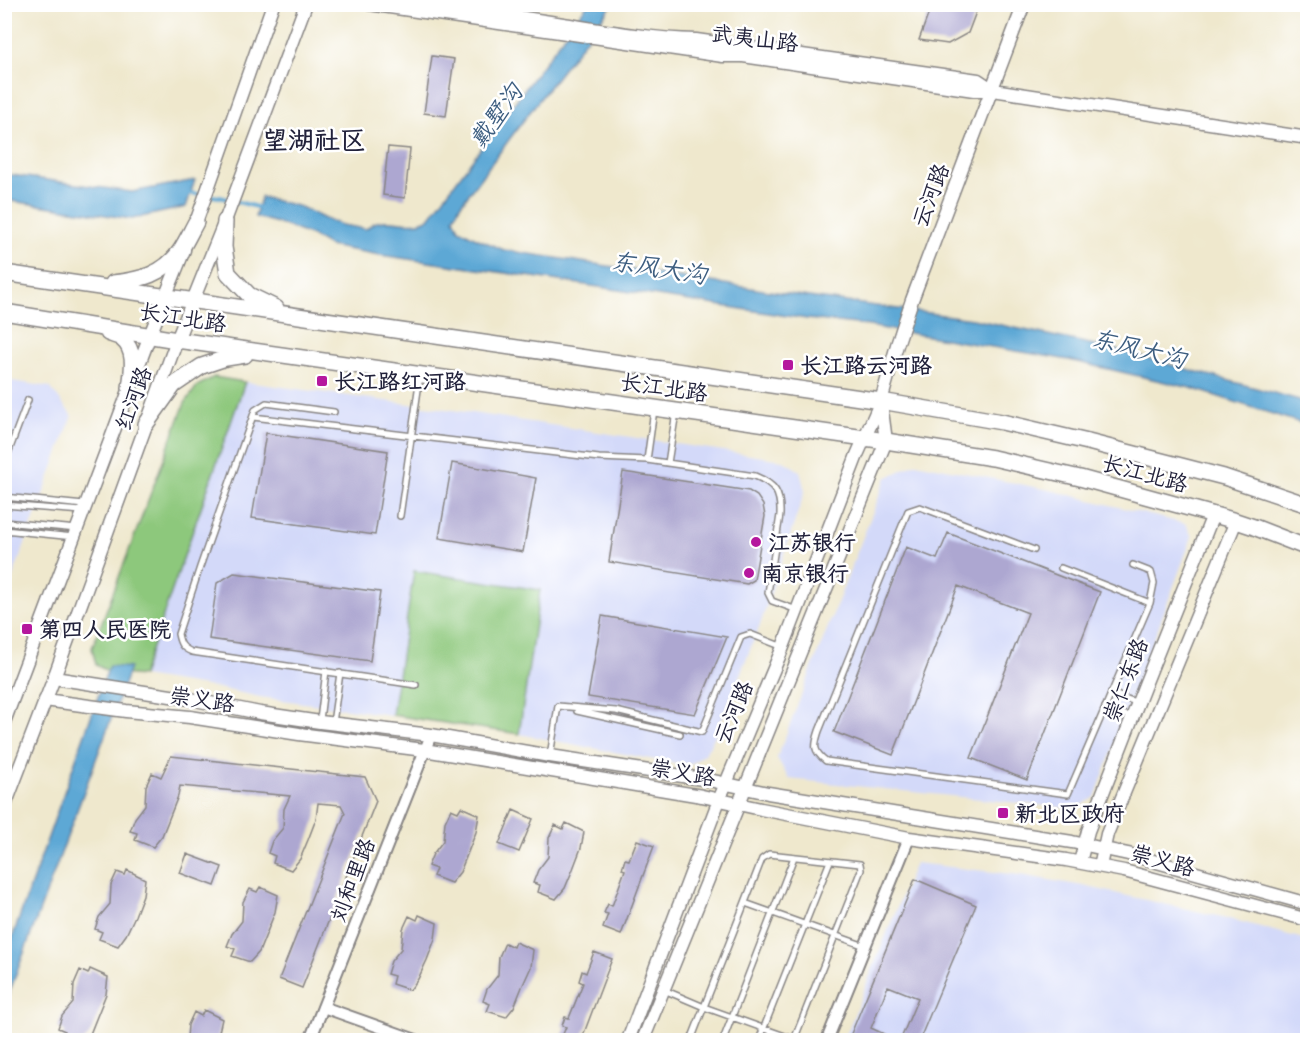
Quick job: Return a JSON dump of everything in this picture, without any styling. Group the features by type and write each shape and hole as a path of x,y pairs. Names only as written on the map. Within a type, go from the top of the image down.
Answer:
{"main road":[{"path":"225,221 224,247 228,273 249,295 292,315"},
{"path":"91,286 134,281 161,271 179,252 196,222"},
{"name":"长江北路","path":"4,273 881,402 1002,422 1224,477 1308,505"},
{"name":"长江北路","path":"4,312 177,340 886,441 1004,461 1080,478 1236,521 1308,548"},
{"path":"76,323 122,338 131,352 133,366 130,388"},
{"path":"146,424 174,385 202,366 226,357 263,352"}],"street":[{"name":"红河路","path":"4,722 150,335 196,222 273,4"},
{"name":"红河路","path":"4,808 54,678 177,340 225,221 306,4"},
{"name":"武夷山路","path":"369,4 564,28"},
{"name":"武夷山路","path":"436,4 597,34 696,40 978,80 993,90 1308,138"},
{"name":"云河路","path":"628,1041 719,800 881,402 912,300 1024,4"},
{"name":"云河路","path":"644,1041 886,441 881,402"},
{"name":"崇仁东路","path":"1080,862 1088,831 1214,515"},
{"name":"崇仁东路","path":"1100,866 1107,834 1236,521"},
{"name":"崇义路","path":"54,678 129,688 260,713 431,735 1085,844 1308,904"},
{"name":"崇义路","path":"45,700 190,717 424,750 678,792 909,837 1080,862 1124,871 1308,920"},
{"name":"刘和里路","path":"310,1041 431,735"},
{"path":"826,1041 909,837"},
{"path":"323,1007 416,1041"}],"lane":[{"path":"400,516 420,375"},
{"path":"4,464 28,400"},
{"path":"334,412 266,403 255,410 181,623 178,634 180,643 184,648 192,651 416,685"},
{"path":"647,460 654,408"},
{"path":"668,463 676,411"},
{"path":"252,417 600,458 647,460 755,476 768,482 776,492 780,503 768,593 772,601 797,610"},
{"path":"4,497 85,508"},
{"path":"4,505 85,508"},
{"path":"1034,550 920,507 908,512 819,731 815,744 818,754 826,760 1068,794 1150,603 1154,583 1151,572 1133,565"},
{"path":"4,522 75,533"},
{"path":"4,530 75,533"},
{"path":"1061,568 1150,603"},
{"path":"558,706 616,711 702,732 741,637 750,634 783,646"},
{"path":"320,722 326,671"},
{"path":"333,723 340,674"},
{"path":"1111,693 1138,704"},
{"path":"558,706 680,734"},
{"path":"550,756 558,706"},
{"path":"1105,707 1132,718"},
{"path":"663,990 704,1007 795,1040 861,870 860,864 769,854 762,859 704,1007 691,1041"},
{"path":"723,1041 794,857"},
{"path":"759,1041 830,861"},
{"path":"745,903 865,946"}],"shaded area":[{"path":"5,380 50,387 72,416 5,598"},
{"path":"245,382 439,408 782,460 800,471 805,491 760,625 716,734 705,754 691,764 677,764 519,734 540,591 414,571 392,715 260,697 142,676"},
{"path":"916,463 1054,491 1186,524 1192,537 1095,797 1076,809 789,779 777,758 886,478"},
{"path":"915,863 1020,875 1083,886 1227,918 1307,940 1307,1040 844,1040"}],"green space":[{"path":"214,377 245,382 142,676 111,673 96,665 92,648 185,403 197,386"},
{"path":"414,571 540,590 519,734 392,715"}],"water":[{"path":"587,5 612,5 459,207 454,218 459,229 504,250 809,297 973,319 1113,349 1307,402 1307,425 1191,388 1069,360 857,324 807,319 380,255 329,246 312,236 255,217 261,197 301,207 342,225 366,229 373,223 381,221 408,223 429,218"},
{"path":"5,174 132,192 195,180 186,207 132,219 5,200"},
{"path":"109,666 130,668 5,1004 5,958"}],"building":[{"path":"932,4 979,4 968,33 948,44 919,40"},
{"path":"432,56 454,59 446,116 424,113"},
{"path":"388,147 410,149 405,198 383,195"},
{"path":"266,433 388,451 375,535 252,518"},
{"path":"452,463 536,478 523,552 439,538"},
{"path":"623,472 749,491 757,496 763,505 765,516 754,580 747,584 609,562"},
{"path":"948,533 1100,592 1027,780 971,758 1028,613 958,586 893,755 834,732 906,547 937,559"},
{"path":"234,573 380,592 370,661 209,639 217,583"},
{"path":"602,616 727,637 695,714 588,697"},
{"path":"171,756 365,777 376,801 302,988 279,979 345,813 341,805 318,803 316,819 308,840 300,859 291,870 273,863 275,856 268,853 272,841 283,828 284,809 290,796 180,786 162,836 153,847 135,840 137,833 130,831 135,818 145,805 146,786 152,773 161,777"},
{"path":"461,807 479,815 476,832 460,872 451,883 433,876 436,869 428,866 433,854 443,841 445,822 451,809 458,812"},
{"path":"513,810 533,819 519,852 499,844"},
{"path":"566,823 584,832 573,869 565,888 556,899 538,892 540,885 533,883 538,870 548,857 549,838 555,825 563,829"},
{"path":"637,840 654,846 621,935 603,928 608,914 604,913 608,904 612,906 625,870 622,869 625,859 629,860"},
{"path":"187,854 222,867 215,886 180,873"},
{"path":"127,870 145,879 143,895 135,916 118,946 99,939 102,932 95,929 99,917 110,904 111,885 117,872 125,875"},
{"path":"915,879 976,905 919,1041 900,1041 918,998 888,986 871,1028 899,1041 848,1041"},
{"path":"260,887 278,895 275,912 259,952 250,962 232,956 235,949 227,946 232,934 242,921 243,902 250,889 257,892"},
{"path":"419,915 437,923 435,939 427,960 410,990 392,984 394,976 387,974 391,961 401,949 403,929 409,916 417,920"},
{"path":"515,942 533,950 531,967 514,1007 506,1017 487,1011 490,1004 483,1001 487,989 498,975 499,957 505,943 513,947"},
{"path":"594,952 612,959 581,1041 560,1041 566,1027 562,1026 565,1017 569,1018 583,983 579,981 582,971 586,973"},
{"path":"90,969 108,977 106,994 90,1034 84,1041 70,1041 63,1038 65,1031 58,1028 62,1016 73,1003 74,984 80,970 88,974"},
{"path":"204,1010 222,1019 217,1041 192,1041 187,1038 188,1025 194,1012 201,1016"}],"waterway":[{"name":"东风大沟","path":"188,193 220,197 260,208"}],"place":[{"name":"长江路云河路","path":"788,365"},
{"name":"长江路红河路","path":"322,381"},
{"name":"江苏银行","path":"756,542"},
{"name":"南京银行","path":"749,573"},
{"name":"第四人民医院","path":"27,629"},
{"name":"新北区政府","path":"1003,813"}],"district":[{"name":"望湖社区","path":"314,140"}],"water label":[{"name":"戴墅沟","path":"496,116"}]}
